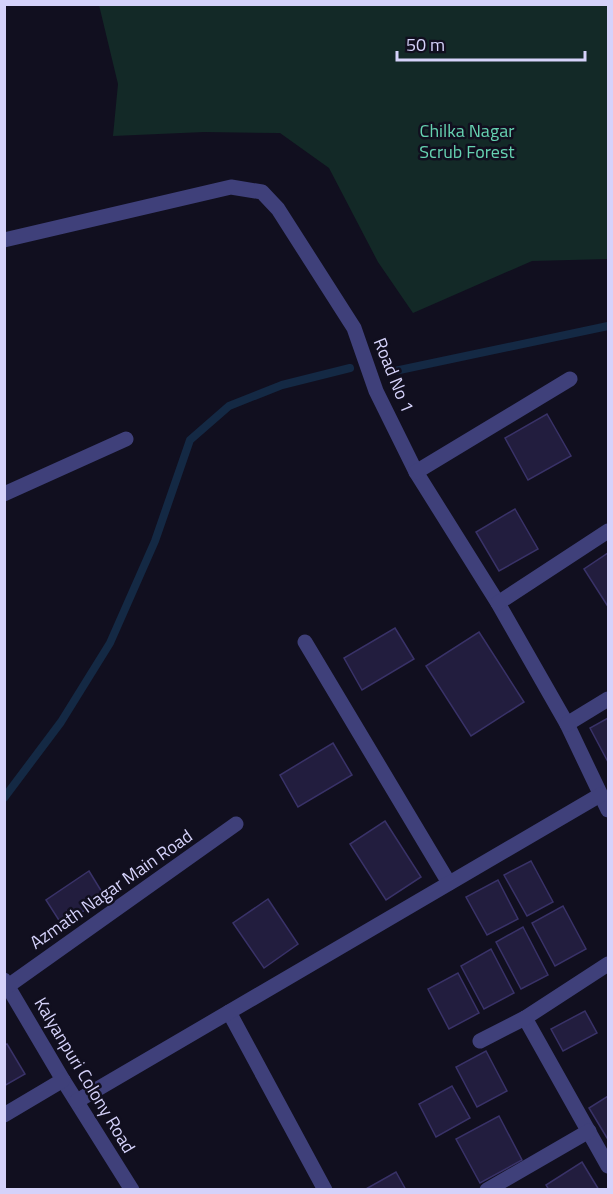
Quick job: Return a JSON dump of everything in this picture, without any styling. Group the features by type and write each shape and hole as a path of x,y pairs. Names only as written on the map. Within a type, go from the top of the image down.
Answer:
{"street":[{"name":"Road No 1","path":"4,240 231,187 262,192 278,209 354,328 376,391 416,472 498,603 567,724 609,810"},
{"path":"416,472 570,379"},
{"path":"4,494 126,439"},
{"path":"498,603 609,531"},
{"path":"305,642 449,883"},
{"path":"567,724 609,699"},
{"path":"77,1101 600,795"},
{"name":"Azmath Nagar Main Road","path":"6,983 236,824"},
{"path":"480,1041 525,1018 609,964"},
{"name":"Kalyanpuri Colony Road","path":"6,983 132,1190"},
{"path":"229,1012 325,1190"},
{"path":"525,1018 609,1166"},
{"path":"4,1115 63,1080"},
{"path":"486,1190 589,1131"}],"green space":[{"name":"Chilka Nagar Scrub Forest","path":"99,5 608,5 608,259 532,261 413,313 378,262 329,168 280,133 204,132 113,136 118,84"}],"building":[{"path":"547,414 571,456 528,480 505,438"},
{"path":"515,509 538,549 499,571 476,532"},
{"path":"608,553 608,604 607,605 584,569"},
{"path":"395,628 414,659 362,690 344,658"},
{"path":"479,632 524,702 471,736 426,666"},
{"path":"608,718 608,762 590,728"},
{"path":"333,743 352,775 298,807 280,775"},
{"path":"385,821 421,877 386,900 350,844"},
{"path":"531,861 553,902 527,916 504,875"},
{"path":"89,871 105,897 62,925 46,900"},
{"path":"498,880 518,919 487,935 466,897"},
{"path":"268,899 298,944 264,968 233,923"},
{"path":"563,906 586,949 555,966 532,923"},
{"path":"523,927 548,975 521,989 496,942"},
{"path":"491,949 514,993 484,1009 461,966"},
{"path":"458,973 479,1013 449,1029 428,989"},
{"path":"585,1011 597,1033 563,1051 551,1029"},
{"path":"7,1044 25,1074 4,1086 4,1045"},
{"path":"486,1051 507,1091 477,1107 456,1067"},
{"path":"452,1086 470,1118 436,1137 419,1104"},
{"path":"608,1096 608,1138 607,1138 589,1108"},
{"path":"499,1116 522,1160 480,1183 456,1139"},
{"path":"582,1162 599,1190 549,1190 546,1185"},
{"path":"396,1172 406,1190 364,1190"}],"waterway":[{"path":"390,372 608,326"},
{"path":"4,798 61,722 110,643 155,541 190,440 229,406 282,385 350,368"}]}
